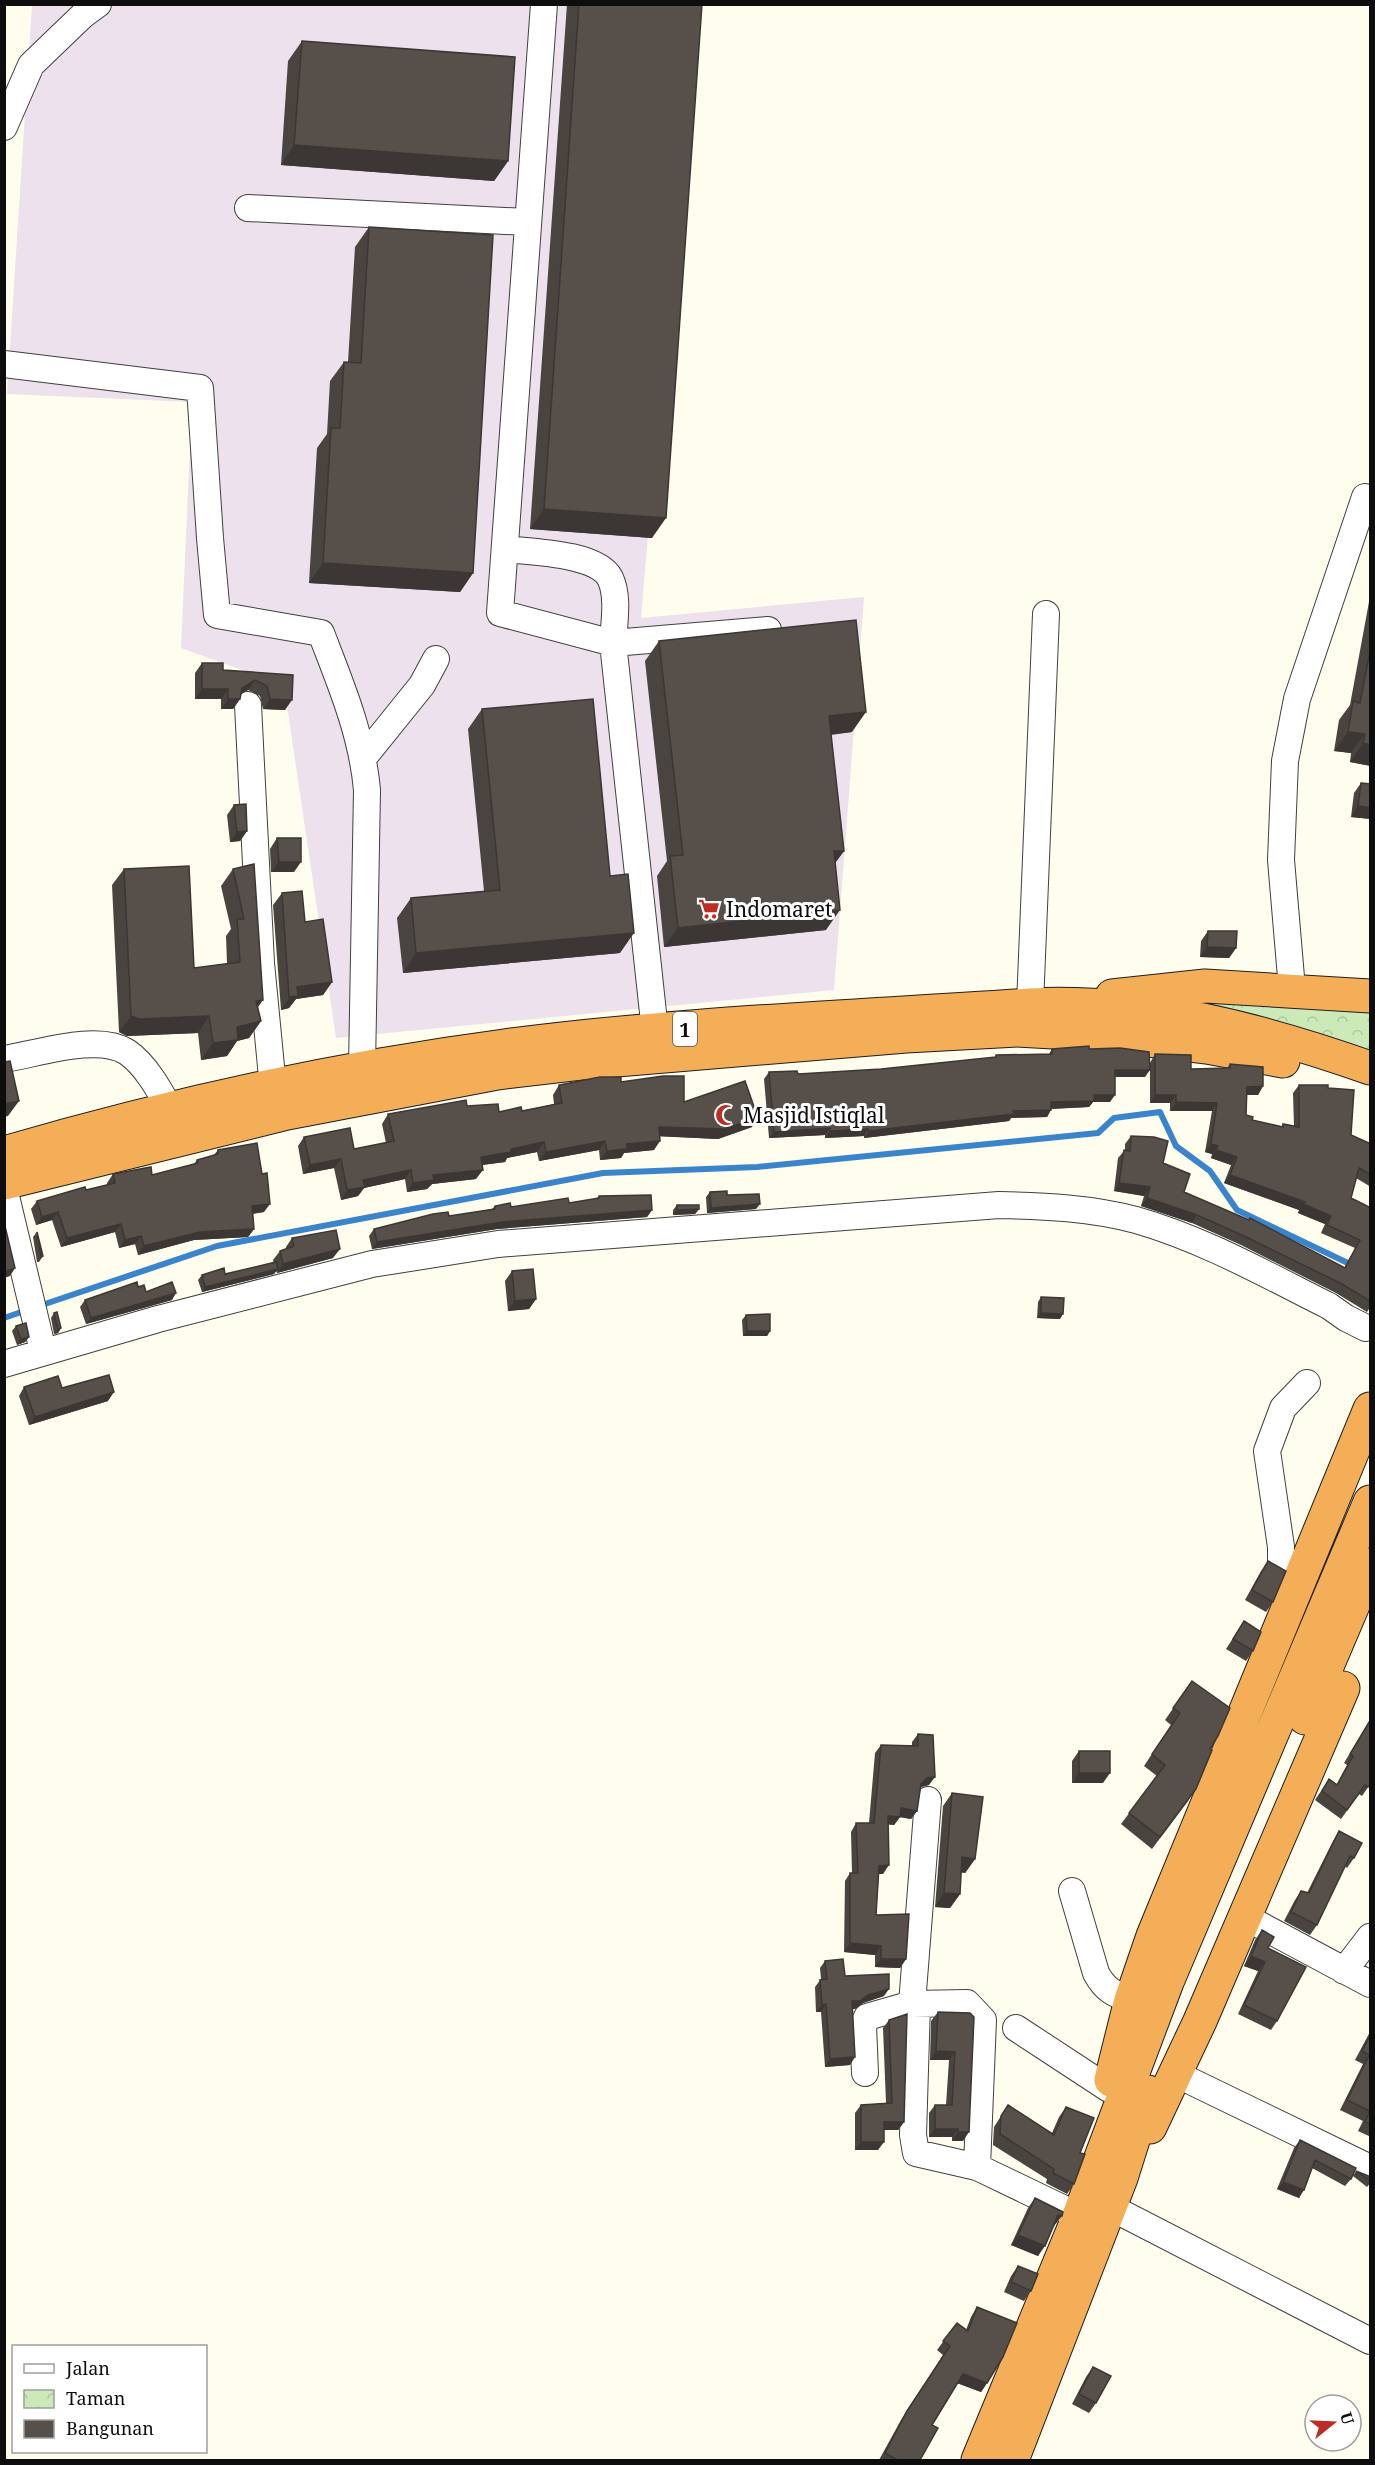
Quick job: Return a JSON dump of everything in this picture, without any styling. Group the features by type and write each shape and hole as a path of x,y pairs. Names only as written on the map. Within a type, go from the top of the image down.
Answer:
{"highway":[{"path":"1069,1003 1205,986 1292,989 1371,996"},
{"name":"1","path":"4,1183 134,1135 171,1111 273,1087 362,1067 506,1046 655,1031 1069,1003 1212,1023 1266,1036 1371,1068"},
{"name":"1","path":"4,1153 287,1113 497,1073 592,1062 917,1035 1017,1030 1107,1035 1207,1047 1276,1059 1371,1088"},
{"path":"1102,2193 1109,2089 1131,2000 1153,1936 1371,1409"},
{"path":"1012,2460 1102,2193 1177,1985 1371,1502"},
{"path":"1177,1985 1371,1565"},
{"path":"978,2460 1102,2193 1176,2074 1371,1623"}],"street":[{"path":"4,127 31,65 83,15 98,4"},
{"path":"544,4 540,79 526,222 500,613 613,642 797,628"},
{"path":"248,208 526,222"},
{"path":"4,364 200,388 217,615 321,633 357,726 364,757 367,790 362,1067"},
{"path":"1292,989 1281,860 1285,761 1297,699 1365,497"},
{"path":"505,549 569,556 599,567 610,577 615,596 613,642 655,1031"},
{"path":"1030,1005 1046,614"},
{"path":"364,757 422,686 436,659"},
{"path":"248,705 261,963 273,1087"},
{"path":"4,1059 87,1045 115,1047 127,1052 139,1064 171,1111"},
{"path":"4,1188 43,1351"},
{"path":"4,1364 43,1351 372,1264 498,1244 999,1205 1062,1206 1136,1220 1214,1249 1329,1306 1366,1328"},
{"path":"1302,1575 1281,1564 1281,1547 1266,1451 1283,1408 1307,1383"},
{"path":"928,1800 915,2004 913,2147 916,2153 1102,2193 1371,2342"},
{"path":"1072,1891 1096,1973 1102,1985 1113,1994 1131,2000"},
{"path":"1245,1917 1371,1984"},
{"path":"1344,1971 1371,1937"},
{"path":"865,2073 863,2025 867,2017 915,2004 967,2003 983,2020 976,2167"},
{"path":"1016,2028 1109,2089"},
{"path":"1176,2074 1371,2168"}],"shaded area":[{"path":"32,5 693,5 641,618 864,597 834,990 336,1038 284,685 181,648 192,402 7,394"}],"green space":[{"path":"1253,1000 1370,1013 1370,1052 1152,1003"}],"building":[{"path":"579,4 702,4 666,518 544,509"},
{"path":"302,41 515,57 508,161 294,145"},
{"path":"369,227 493,235 473,573 323,563 331,428 340,428 344,362 361,363"},
{"path":"856,620 866,712 829,716 844,851 834,851 840,910 678,928 670,856 683,855 659,641"},
{"path":"1371,646 1371,745 1363,743 1365,734 1348,732 1353,701 1360,703"},
{"path":"202,663 223,663 223,670 293,675 292,700 270,699 267,686 255,680 242,688 240,699 228,699 228,689 202,689"},
{"path":"593,699 610,876 628,874 634,933 416,953 411,898 500,890 482,709"},
{"path":"1361,783 1371,784 1371,808 1358,806"},
{"path":"246,804 247,831 237,832 234,805"},
{"path":"277,838 301,838 301,862 279,862"},
{"path":"254,864 263,1000 256,1001 261,1021 237,1027 238,1040 213,1043 209,1016 139,1019 131,1016 124,869 189,866 194,968 240,962 237,919 244,919 233,869"},
{"path":"302,891 305,922 323,919 332,982 297,987 298,996 289,997 282,893"},
{"path":"1208,931 1237,931 1236,948 1207,947"},
{"path":"1089,1046 1089,1049 1120,1048 1149,1052 1150,1070 1115,1070 1115,1095 1094,1095 1094,1101 1051,1102 1051,1110 1013,1111 1014,1114 869,1131 868,1129 830,1131 830,1128 774,1132 769,1072 797,1071 798,1074 881,1069 996,1057 996,1055 1052,1054 1052,1049"},
{"path":"1155,1054 1191,1055 1191,1069 1230,1068 1230,1064 1263,1067 1263,1086 1247,1087 1246,1115 1253,1117 1252,1120 1283,1127 1283,1124 1299,1127 1299,1085 1328,1085 1328,1088 1354,1090 1351,1135 1371,1144 1371,1175 1359,1168 1351,1198 1371,1208 1371,1302 1342,1284 1246,1237 1197,1215 1147,1198 1150,1187 1119,1183 1124,1150 1130,1151 1131,1136 1154,1137 1168,1141 1163,1163 1190,1174 1184,1192 1249,1220 1250,1218 1345,1268 1360,1240 1327,1225 1331,1216 1303,1204 1305,1202 1230,1175 1237,1157 1216,1150 1218,1146 1211,1144 1217,1103 1176,1102 1176,1095 1155,1095"},
{"path":"10,1061 19,1101 4,1104 4,1062"},
{"path":"663,1076 684,1076 684,1102 745,1081 758,1118 724,1129 659,1127 660,1141 627,1144 627,1149 607,1151 605,1141 546,1152 544,1142 511,1149 511,1152 481,1157 483,1170 433,1175 434,1180 413,1183 411,1170 363,1180 365,1187 347,1190 341,1159 310,1165 304,1137 350,1128 354,1149 394,1141 388,1114 466,1100 467,1106 498,1104 499,1112 521,1107 522,1111 562,1103 559,1085 600,1077 621,1077 621,1082"},
{"path":"257,1143 262,1174 267,1173 270,1204 252,1206 254,1229 200,1232 144,1246 141,1236 125,1240 121,1224 67,1238 58,1212 42,1217 37,1201 85,1187 86,1190 115,1183 113,1174 151,1167 152,1175 198,1163 197,1160 218,1154 218,1150"},
{"path":"727,1191 727,1195 759,1194 760,1204 711,1208 710,1192"},
{"path":"651,1195 652,1210 502,1222 377,1242 374,1229 433,1214 448,1212 449,1216 495,1209 495,1206 510,1203 511,1207 568,1198 569,1203 599,1198 599,1196"},
{"path":"677,1205 699,1205 699,1209 677,1210"},
{"path":"4,1222 15,1268 4,1272"},
{"path":"336,1230 340,1249 283,1264 280,1251 294,1246 292,1238"},
{"path":"37,1232 43,1256 41,1257"},
{"path":"276,1262 278,1269 205,1287 202,1275 224,1268 225,1274"},
{"path":"533,1269 536,1299 515,1301 512,1271"},
{"path":"137,1282 138,1287 144,1285 146,1292 172,1282 176,1293 91,1318 85,1300"},
{"path":"1041,1297 1064,1298 1063,1314 1041,1313"},
{"path":"57,1312 61,1328 58,1329 54,1313"},
{"path":"770,1314 770,1331 747,1331 746,1315"},
{"path":"26,1323 29,1337 21,1339 16,1326"},
{"path":"109,1375 114,1392 35,1417 24,1387 58,1376 62,1388"},
{"path":"1268,1561 1286,1571 1273,1602 1252,1590"},
{"path":"1244,1621 1261,1632 1253,1651 1233,1639"},
{"path":"1192,1681 1230,1708 1210,1749 1212,1750 1196,1789 1160,1837 1129,1813 1165,1765 1152,1754 1180,1713 1173,1708"},
{"path":"1371,1719 1371,1783 1368,1787 1365,1785 1347,1810 1322,1791 1329,1779 1337,1785 1353,1756 1350,1754"},
{"path":"918,1734 933,1735 935,1777 927,1778 921,1784 917,1811 901,1808 900,1817 888,1816 889,1865 879,1866 876,1915 909,1914 906,1959 881,1959 881,1946 850,1943 850,1873 858,1873 856,1823 874,1823 881,1745 918,1746"},
{"path":"1079,1751 1110,1751 1110,1773 1079,1773"},
{"path":"952,1793 983,1797 975,1859 962,1857 960,1894 944,1893"},
{"path":"1339,1831 1362,1843 1354,1858 1350,1856 1317,1925 1291,1912 1301,1891 1309,1893"},
{"path":"1262,1930 1274,1937 1268,1948 1306,1967 1277,2021 1244,2005 1265,1962 1251,1956"},
{"path":"843,1959 845,1976 889,1974 889,1989 868,1995 860,2001 852,2001 855,2057 830,2059 826,2004 822,2005 820,1980 827,1979 825,1961"},
{"path":"938,2012 970,2013 974,2017 969,2132 958,2132 958,2129 935,2129 935,2105 952,2105 955,2052 936,2051"},
{"path":"907,2014 904,2122 884,2122 884,2142 861,2142 861,2105 892,2103 889,2020"},
{"path":"1371,2034 1371,2124 1365,2122 1370,2111 1347,2100 1369,2055 1362,2051"},
{"path":"1008,2105 1054,2135 1066,2107 1094,2118 1080,2153 1085,2154 1074,2184 1053,2173 1054,2169 1000,2134 1001,2116"},
{"path":"1300,2140 1356,2168 1351,2179 1315,2160 1304,2190 1283,2182"},
{"path":"1356,2171 1371,2177 1371,2181"},
{"path":"1035,2198 1063,2212 1062,2216 1058,2215 1045,2246 1018,2235"},
{"path":"1018,2266 1038,2274 1031,2291 1011,2282"},
{"path":"977,2307 1017,2323 1003,2357 987,2383 963,2374 932,2425 938,2428 920,2460 897,2460 885,2453 907,2411 950,2346 943,2341 957,2323 968,2331"},
{"path":"1093,2367 1111,2376 1096,2403 1079,2394"}],"waterway":[{"path":"39,1306 217,1246 603,1173 757,1167 1098,1133 1114,1118 1160,1112 1176,1146 1210,1171 1237,1210 1352,1265"},
{"path":"4,1318 27,1310"}],"place":[{"name":"Indomaret","path":"709,909"},
{"name":"Masjid Istiqlal","path":"726,1115"}]}
